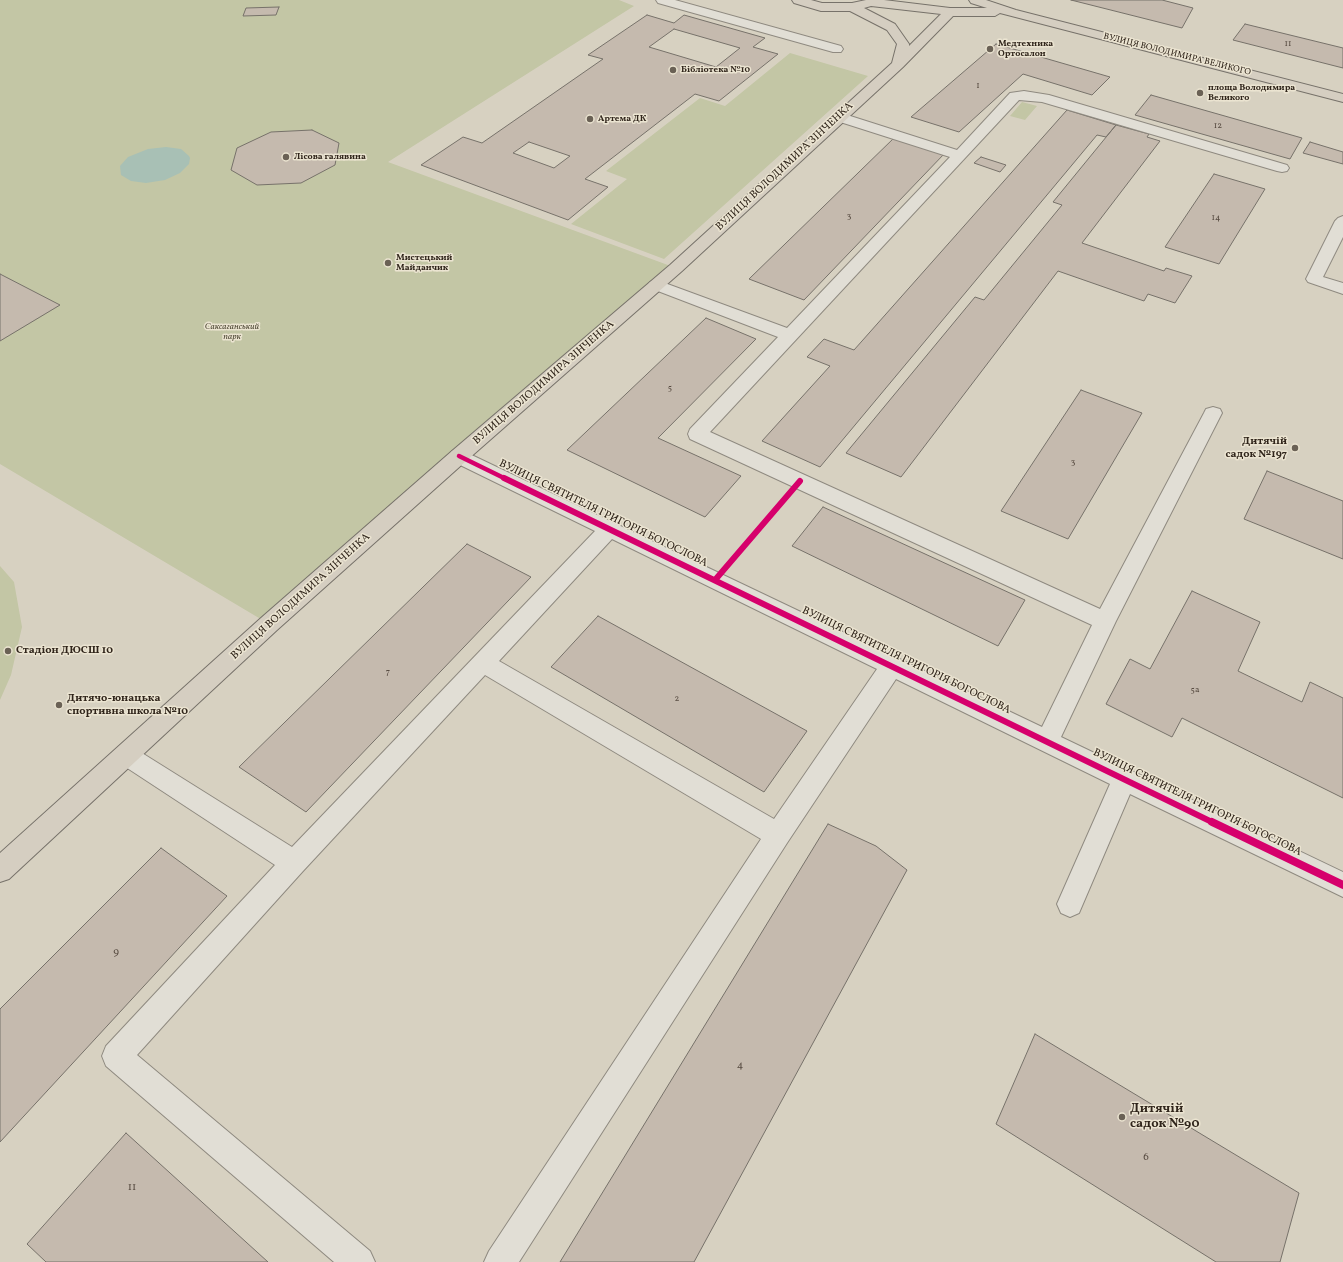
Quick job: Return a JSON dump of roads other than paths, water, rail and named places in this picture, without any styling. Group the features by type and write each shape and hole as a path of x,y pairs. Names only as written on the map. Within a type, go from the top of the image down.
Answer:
{"main road":[{"path":"798,0 821,7 852,7 873,1 950,12 1012,13"},
{"path":"974,0 1012,13"},
{"path":"852,7 891,27 903,44 898,64"},
{"name":"ВУЛИЦЯ ВОЛОДИМИРА ЗІНЧЕНКА","path":"0,870 275,619 459,456 656,285 898,64 950,12"},
{"name":"ВУЛИЦЯ ВОЛОДИМИРА ВЕЛИКОГО","path":"1012,13 1343,98"}],"street":[{"path":"662,0 837,49"},
{"path":"1105,621 697,434 1015,96 1024,95 1044,98 1282,168"},
{"path":"840,117 959,155"},
{"path":"1343,221 1314,279 1343,289"},
{"path":"656,285 790,335"},
{"path":"1047,741 1105,621 1213,413"},
{"name":"ВУЛИЦЯ СВЯТИТЕЛЯ ГРИГОРІЯ БОГОСЛОВА","path":"459,456 1343,885"},
{"path":"359,1262 116,1056 294,863 609,529"},
{"path":"483,663 778,835"},
{"path":"500,1262 778,835 892,666"},
{"path":"126,755 294,863"},
{"path":"1070,904 1124,780"}],"place":[{"name":"Медтехника Ортосалон","path":"990,49"},
{"name":"Бібліотека №10","path":"673,70"},
{"name":"площа Володимира Великого","path":"1200,93"},
{"name":"Артема ДК","path":"590,119"},
{"name":"Лісова галявина","path":"286,157"},
{"name":"Мистецький Майданчик","path":"388,263"},
{"name":"Дитячій садок №197","path":"1295,448"},
{"name":"Стадіон ДЮСШ 10","path":"8,651"},
{"name":"Дитячо-юнацька спортивна школа №10","path":"59,705"},
{"name":"Дитячiй садок №90","path":"1122,1117"}],"park label":[{"name":"Саксаганський парк","path":"232,332"}]}
